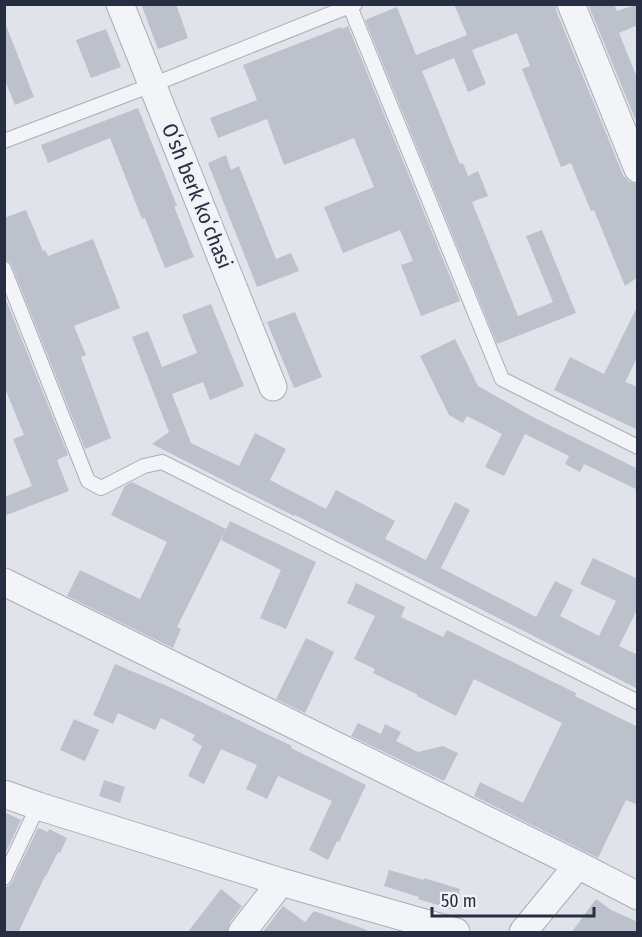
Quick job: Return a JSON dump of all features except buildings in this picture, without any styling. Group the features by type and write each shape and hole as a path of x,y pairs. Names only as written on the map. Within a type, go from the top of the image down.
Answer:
{"street":[{"name":"Oʻsh berk koʻchasi","path":"120,4 273,387"},
{"path":"571,4 638,169"},
{"path":"4,582 638,896"},
{"path":"4,794 281,882 456,933"},
{"path":"523,933 578,865"},
{"path":"242,933 281,882"}],"lane":[{"path":"4,141 152,85 351,5 502,379 638,447"},
{"path":"4,269 88,481 101,488 144,466 162,462 638,702"},
{"path":"4,878 38,806"}]}
